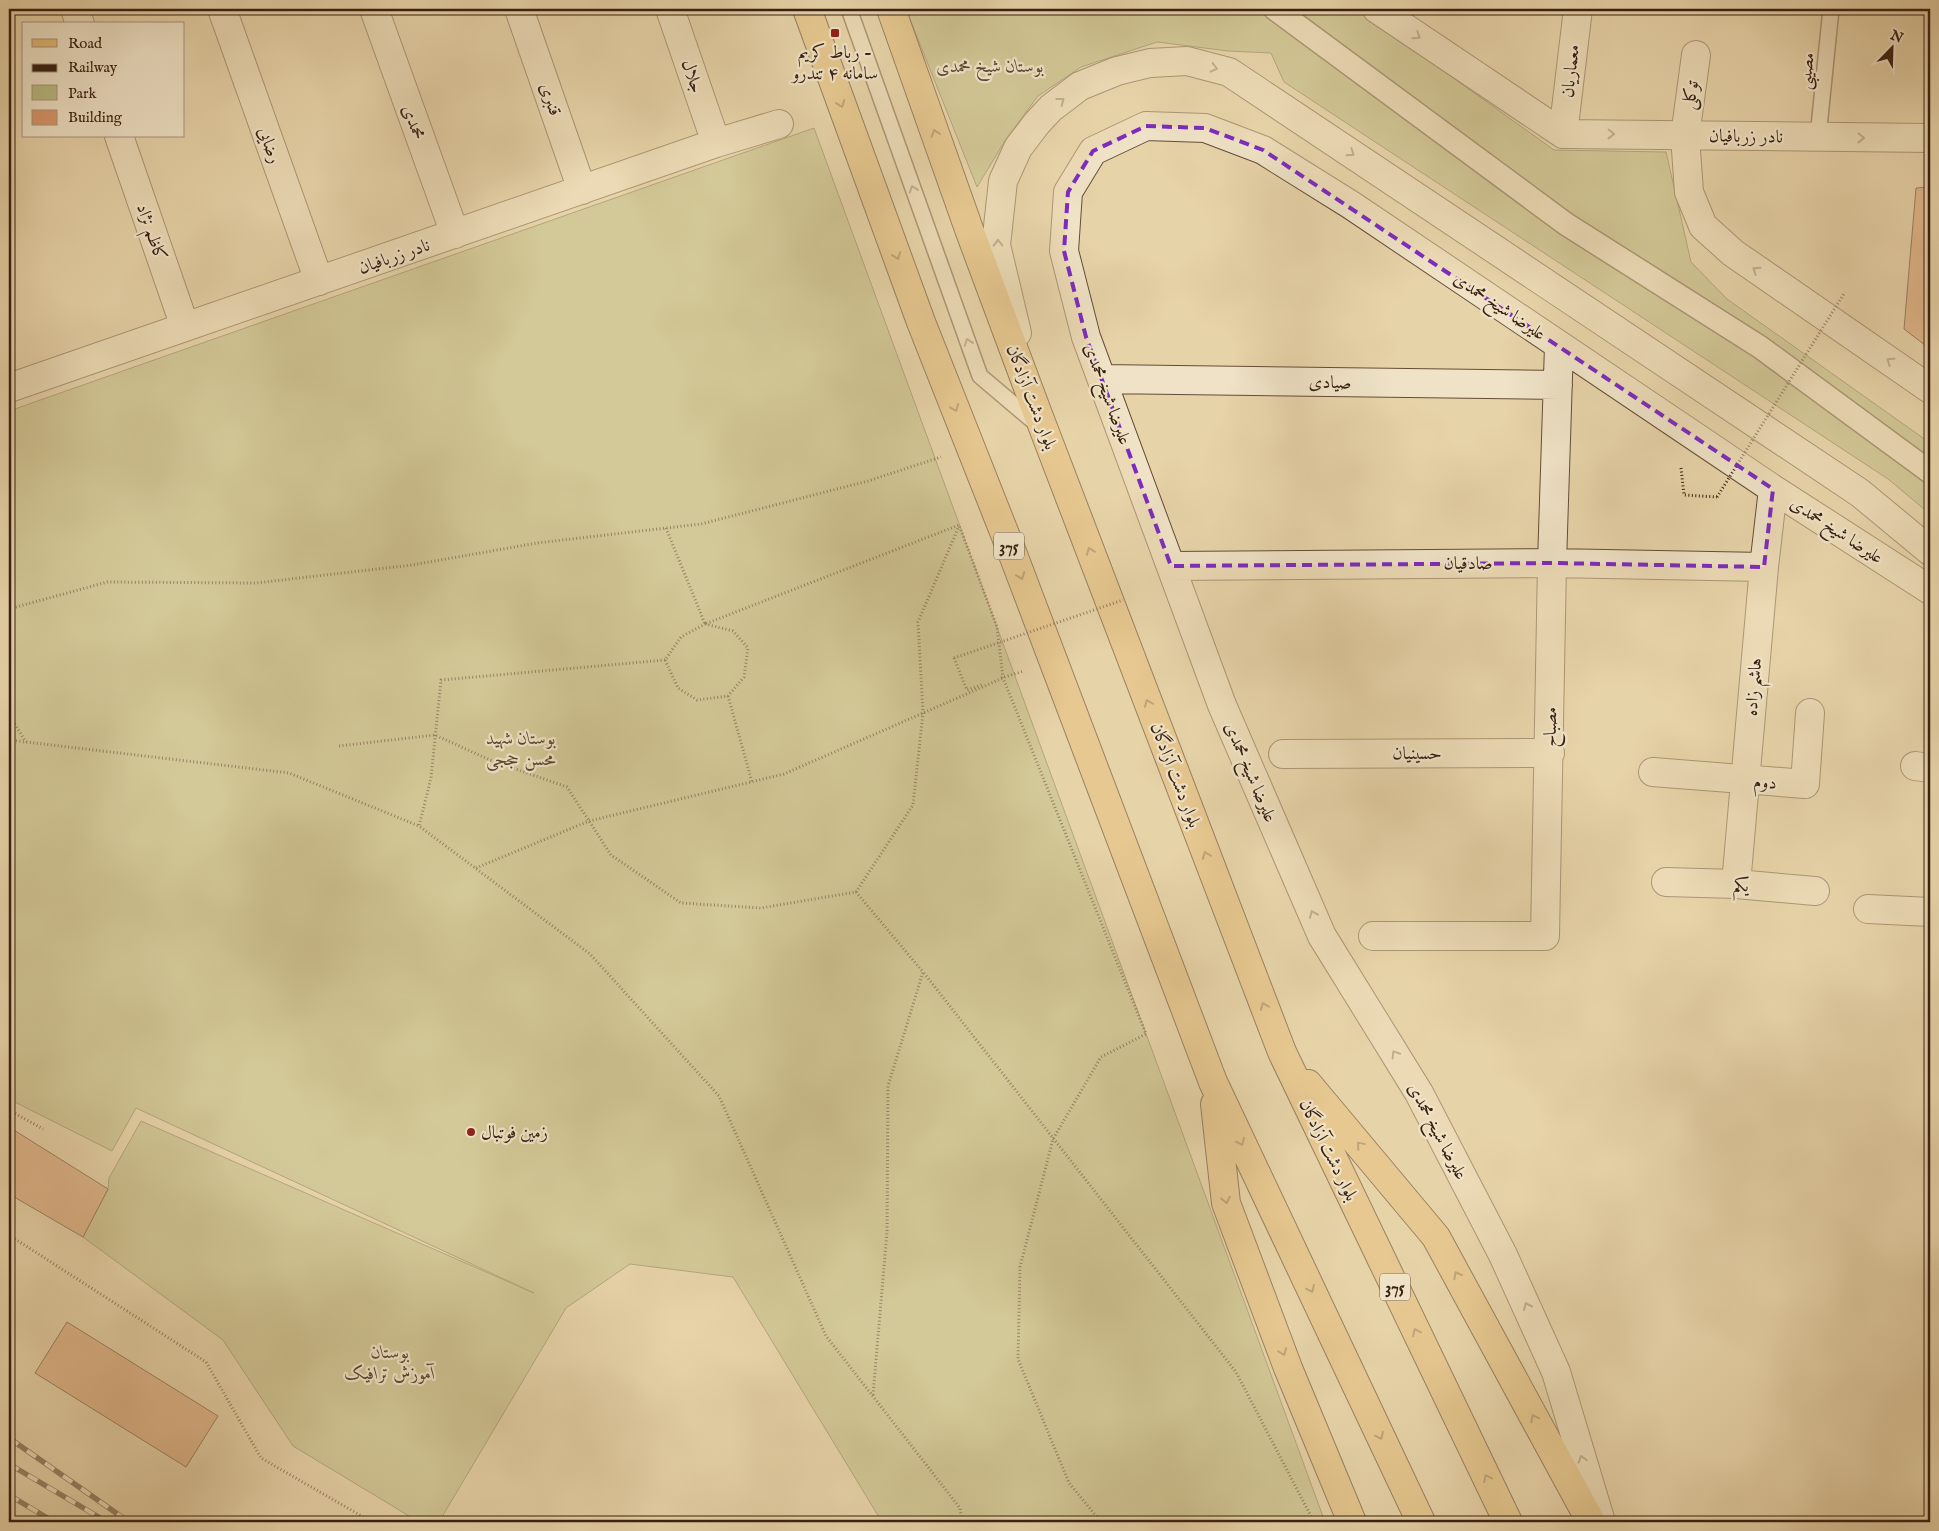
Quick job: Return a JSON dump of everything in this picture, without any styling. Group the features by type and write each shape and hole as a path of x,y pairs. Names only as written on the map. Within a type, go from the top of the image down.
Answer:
{"main road":[{"name":"375","path":"807,9 921,322 1213,1082 1421,1522"},
{"name":"بلوار دشت آزادگان","path":"891,9 970,232 1040,419 1282,1052 1508,1522"},
{"path":"1282,1052 1436,1237 1591,1522"},
{"path":"1213,1082 1226,1202 1288,1368 1352,1522"}],"street":[{"path":"74,9 79,22"},
{"name":"رضایی","path":"222,9 319,281"},
{"name":"محمدی","path":"374,9 455,234"},
{"name":"قنبری","path":"519,9 582,190"},
{"name":"جلال","path":"670,9 716,143"},
{"path":"1275,9 1566,224 1760,347 1930,472"},
{"path":"1377,9 1562,134"},
{"name":"معماریان","path":"1562,134 1578,9"},
{"name":"توکلی","path":"1684,136 1696,55"},
{"path":"1040,419 996,245 1003,181 1018,148 1037,122 1051,108 1080,86 1117,71 1150,63 1187,61 1230,72 1860,493 1930,551"},
{"name":"نادر زربافیان","path":"9,388 716,143 778,124"},
{"name":"علیرضا شیخ محمدی","path":"1601,1522 1556,1372 1504,1255 1419,1093 1322,936 1222,705 1086,337 1064,251 1068,192 1093,151 1146,126 1205,128 1263,150 1351,205 1773,489 1930,590"},
{"name":"نادر زربافیان","path":"1562,134 1930,138"},
{"path":"1684,136 1689,192 1703,226 1732,254 1930,389"},
{"name":"کاظم نژاد","path":"120,138 185,327"},
{"name":"مصباح","path":"1373,936 1546,936 1552,563 1559,346"},
{"name":"صیادی","path":"1102,379 1558,385"},
{"name":"هاشم زاده","path":"1736,884 1764,567 1773,489"},
{"name":"صادقیان","path":"1171,566 1552,563 1764,567"},
{"name":"دوم","path":"1653,772 1805,784 1810,713"},
{"name":"حسینیان","path":"1283,754 1550,753"},
{"name":"یکم","path":"1666,882 1736,884 1815,891"},
{"path":"1868,909 1930,912"}],"lane":[{"path":"850,9 980,376 1040,419"},
{"name":"مصیبی","path":"1818,137 1831,9"}],"path":[{"path":"1681,463 1684,495 1716,497 1845,292"},
{"path":"9,609 108,582 256,583 412,565 537,543 701,524 868,481 970,447"},
{"path":"665,660 681,637 706,624 959,525"},
{"path":"959,525 997,627 1003,678 1146,1034 1101,1057 1053,1139 1020,1267 1018,1359 1069,1483 1101,1522"},
{"path":"339,746 435,735 490,760 567,787 611,855 681,903 761,908 856,892 913,805 923,713 918,622 959,525"},
{"path":"666,528 706,624"},
{"path":"1053,662 967,690 954,658 1123,600"},
{"path":"665,660 678,688 697,700 728,696 744,678 748,648 733,631 706,624"},
{"path":"419,826 431,778 441,680 665,660"},
{"path":"476,868 589,821 784,774 1003,678"},
{"path":"728,696 752,782"},
{"path":"9,714 26,742"},
{"path":"9,740 289,773 419,826 590,954 719,1096 826,1336 960,1508 962,1522"},
{"path":"856,892 924,972 1236,1372 1314,1522"},
{"path":"873,1396 887,1232 888,1086 924,972"},
{"path":"9,1110 43,1129"},
{"path":"9,1235 206,1362 260,1458 372,1522"}],"highlighted area":[{"path":"1146,126 1205,128 1263,150 1773,489 1764,567 1552,563 1171,566 1086,337 1064,251 1068,192 1093,151"}],"green space":[{"name":"بوستان شیخ محمدی","path":"906,9 1357,9 1554,150 1666,152 1691,262 1727,299 1930,443 1930,514 1888,479 1284,82 1271,53 1228,51 1157,42 1081,67 1038,96 1006,139 977,187"},
{"name":"بوستان شهید محسن حججی","path":"814,128 1325,1522 882,1522 733,1277 630,1264 566,1308 439,1522 419,1522 293,1446 223,1340 83,1237 108,1189 109,1178 141,1121 534,1293 136,1108 112,1151 9,1099 9,411"}],"building":[{"path":"1930,187 1930,349 1904,329 1916,188"},
{"path":"9,1127 108,1189 83,1237 9,1194"},
{"path":"67,1322 218,1416 186,1467 35,1373"}],"railway":[{"path":"9,1438 129,1522"},
{"path":"9,1464 107,1522"},
{"path":"9,1495 54,1522"}],"place":[{"name":"رباط کریم - سامانه ۴ تندرو","path":"835,33"},
{"name":"زمین فوتبال","path":"471,1132"}],"park label":[{"name":"بوستان آموزش ترافیک","path":"390,1362"}]}
